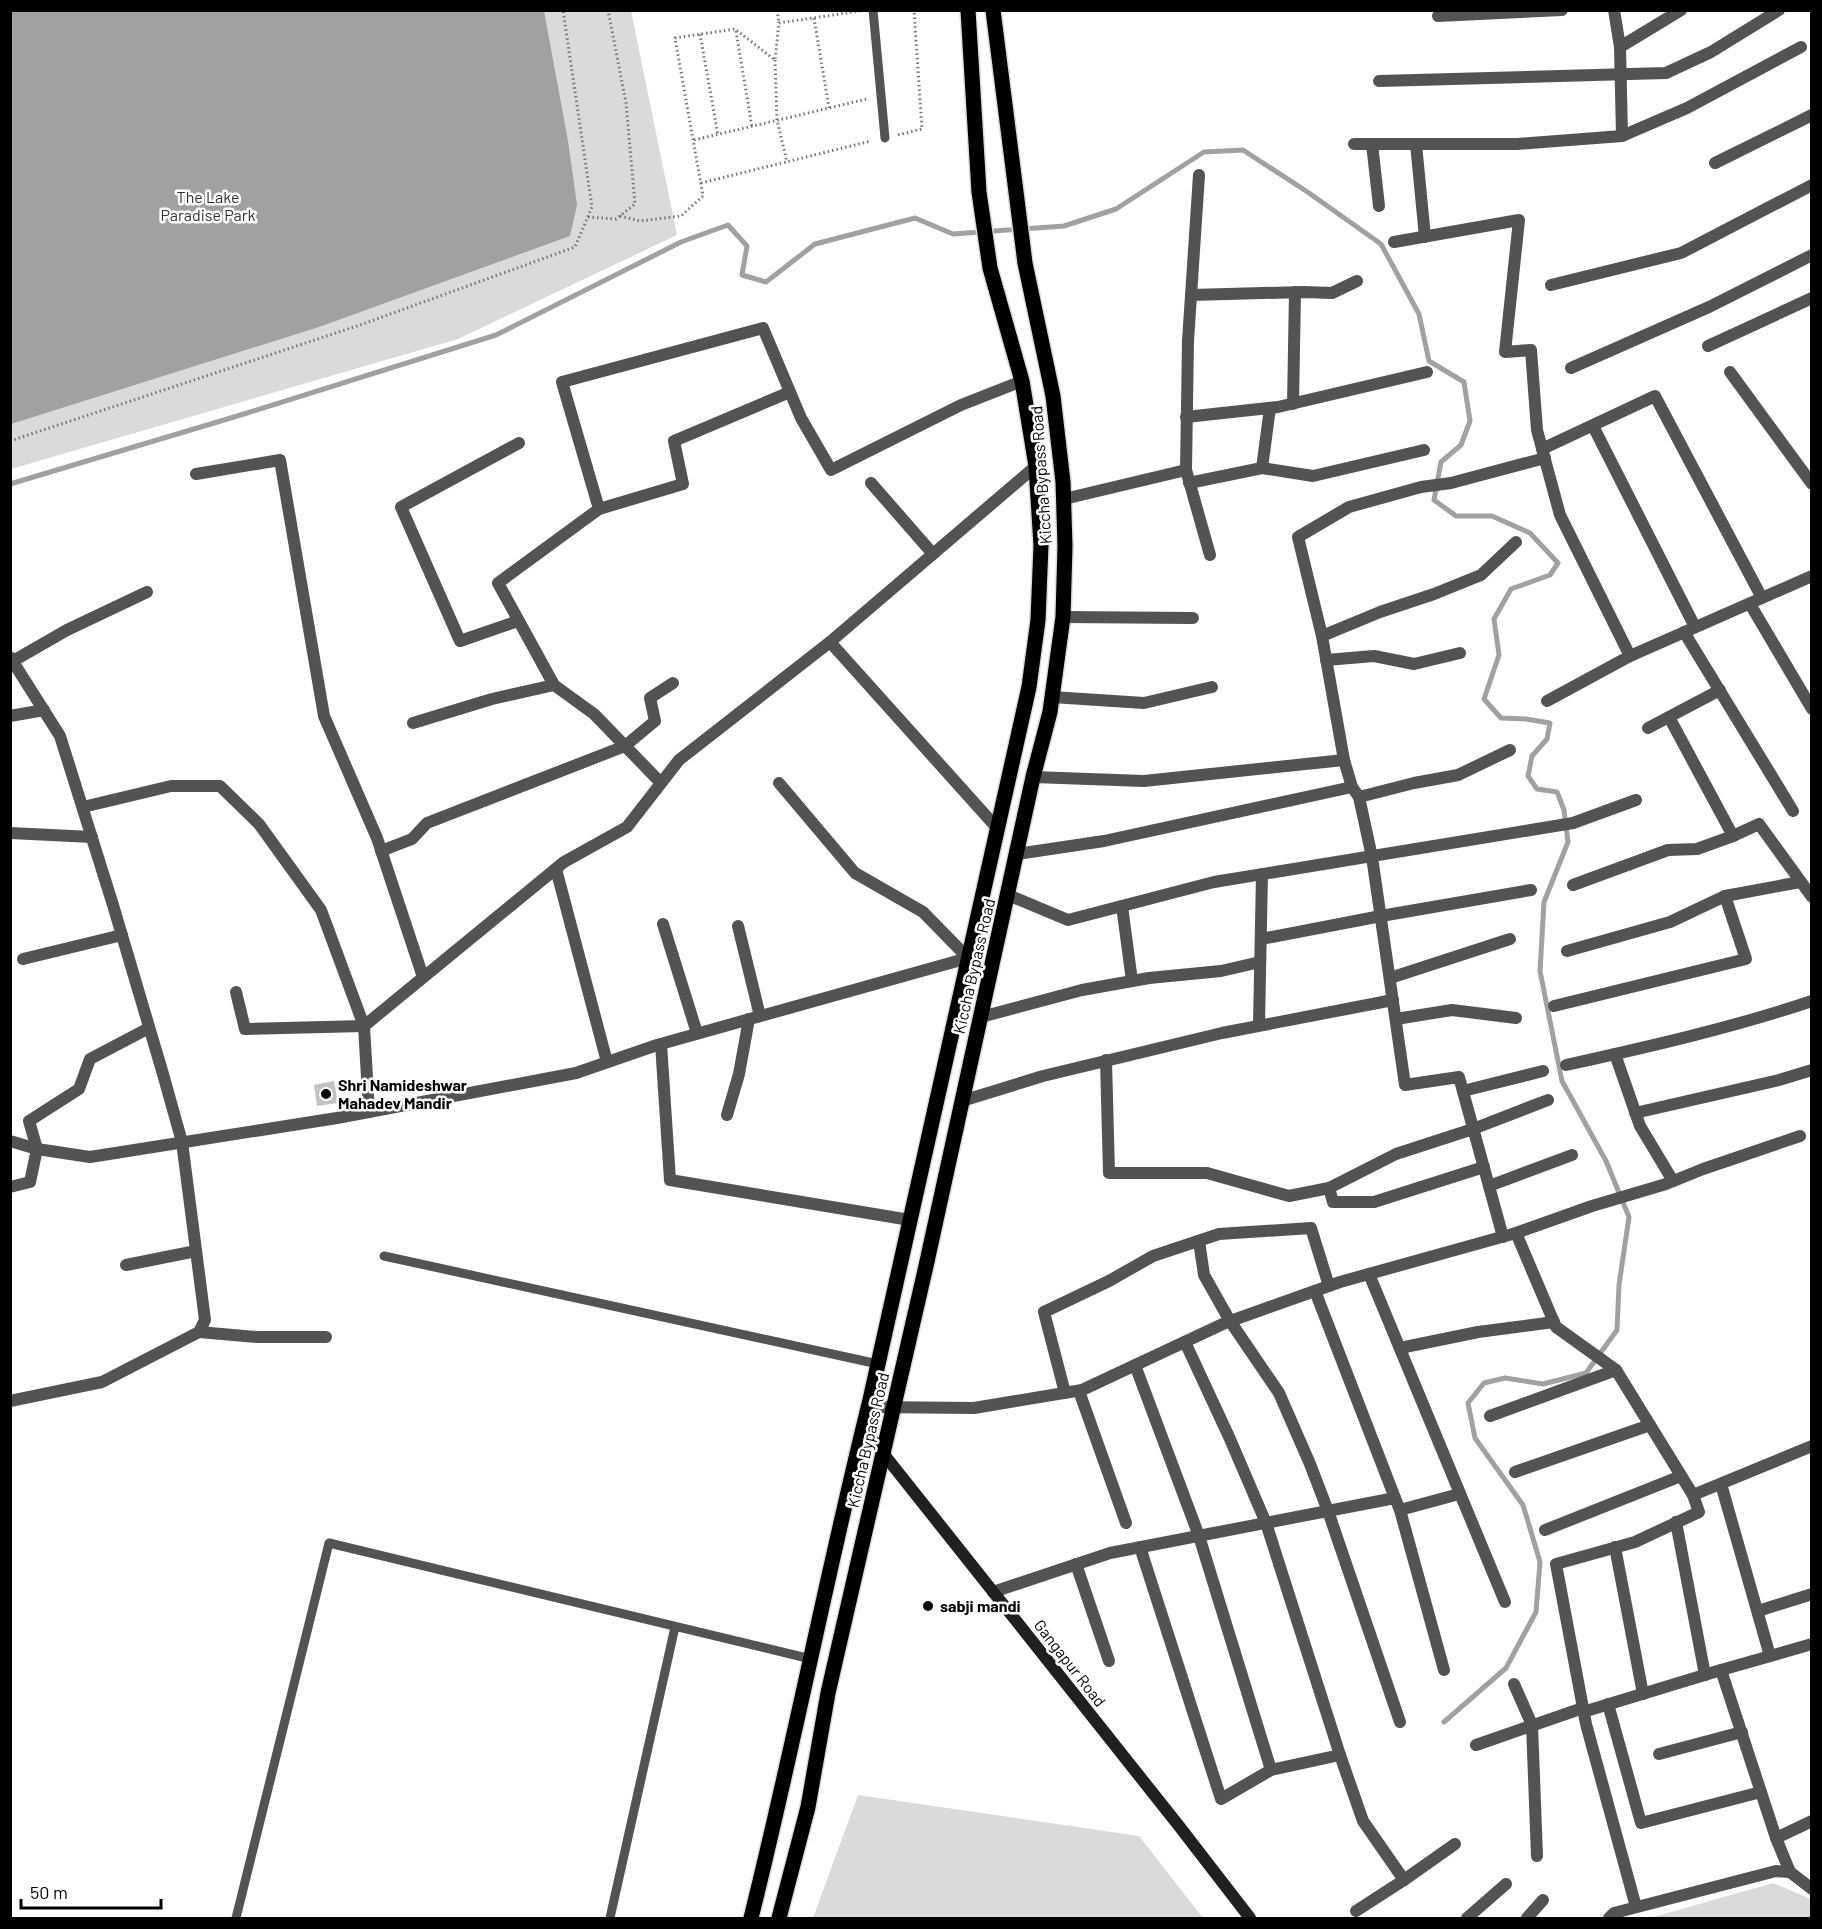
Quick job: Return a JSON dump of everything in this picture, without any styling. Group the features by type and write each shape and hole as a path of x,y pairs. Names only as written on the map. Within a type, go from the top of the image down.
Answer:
{"main road":[{"path":"751,1918 782,1794 1029,687 1039,601 1041,545 1036,466 1022,381 990,267 979,192 968,10"},
{"name":"Kiccha Bypass Road","path":"779,1918 808,1807 828,1693 870,1504 903,1371 1033,777 1050,712 1063,610 1064,499 1053,396 1025,263 993,10"},
{"path":"1039,601 1063,610"},
{"path":"968,958 993,964"},
{"path":"938,1094 962,1101"},
{"path":"878,1364 903,1371"},
{"path":"846,1499 870,1504"}],"street":[{"path":"1438,16 1562,10"},
{"path":"1614,10 1622,75 1622,136"},
{"path":"1620,47 1681,10"},
{"path":"1379,81 1666,74 1711,52 1779,10"},
{"path":"1354,144 1517,144 1622,136 1686,108 1801,47"},
{"path":"1715,163 1812,115"},
{"path":"1372,144 1379,206"},
{"path":"1416,144 1425,237"},
{"path":"1199,175 1188,341 1186,470 1210,555"},
{"path":"1551,285 1680,253 1812,185"},
{"path":"1394,242 1519,220 1505,352 1531,350 1537,430 1560,515 1630,656"},
{"path":"1571,368 1708,307 1812,255"},
{"path":"1191,295 1332,293 1358,280"},
{"path":"1293,404 1295,292"},
{"path":"1708,346 1812,298"},
{"path":"599,509 562,382 763,328 801,418 831,470 961,405 1022,381"},
{"path":"1186,417 1293,404 1427,372"},
{"path":"1730,372 1812,484"},
{"path":"661,783 594,714 554,685 498,583 599,509 683,484 674,441 790,392"},
{"path":"1503,1237 1459,1077 1405,1085 1372,857 1344,760 1322,636 1298,537 1349,507 1421,487 1451,483 1544,454 1593,426 1655,396 1762,598"},
{"path":"1262,468 1270,408"},
{"path":"1593,426 1720,690 1793,811"},
{"path":"518,621 460,641 401,507 519,443"},
{"path":"1189,483 1262,468 1313,476 1424,450"},
{"path":"196,474 280,460 324,716 381,851 423,976"},
{"path":"236,992 245,1029 364,1026 564,862 627,827 679,760 830,642 1036,466"},
{"path":"1064,499 1186,470"},
{"path":"871,483 933,554"},
{"path":"1322,636 1481,575 1516,542"},
{"path":"1547,701 1630,656 1812,576"},
{"path":"147,592 12,659 60,736 122,935 182,1142 205,1320 200,1332"},
{"path":"1750,604 1812,709"},
{"path":"1063,610 1193,618"},
{"path":"830,642 997,828"},
{"path":"1326,660 1374,656 1414,664 1460,653"},
{"path":"381,851 412,838 427,823 625,746 655,721 650,698 673,683"},
{"path":"413,723 492,699 554,685"},
{"path":"1052,697 1144,703 1212,687"},
{"path":"1648,728 1720,690"},
{"path":"10,716 44,710"},
{"path":"1669,717 1733,836"},
{"path":"1017,854 1104,841 1355,792 1458,775 1510,750"},
{"path":"1033,777 1144,781 1344,760"},
{"path":"10,1141 37,1149 90,1157 369,1112 576,1073 697,1033 968,958 923,912 855,873 779,783"},
{"path":"83,807 171,786 220,786 259,824 321,910 364,1026 369,1112"},
{"path":"1008,895 1068,920 1214,882 1573,823 1636,800"},
{"path":"1573,885 1668,850 1697,849 1759,824 1812,897"},
{"path":"10,833 92,837"},
{"path":"556,869 607,1062"},
{"path":"1259,1025 1262,874"},
{"path":"1567,951 1670,922 1725,896 1800,882"},
{"path":"1261,939 1531,890"},
{"path":"1554,1006 1746,959 1725,896"},
{"path":"1122,906 1132,981"},
{"path":"663,924 697,1033"},
{"path":"727,1115 755,1017 738,926"},
{"path":"23,959 122,935"},
{"path":"1390,978 1510,939"},
{"path":"981,1017 1082,990 1132,981 1221,971 1260,962"},
{"path":"962,1101 1043,1076 1221,1032 1393,1000"},
{"path":"1566,1065 1763,1017 1812,1001"},
{"path":"1396,1019 1452,1010 1516,1018"},
{"path":"10,1187 30,1182 37,1149 29,1121 79,1089 90,1059 149,1028"},
{"path":"661,1044 670,1180 910,1220"},
{"path":"1615,1054 1640,1126 1673,1181"},
{"path":"1106,1060 1109,1173 1207,1173 1289,1196 1329,1188 1396,1154 1473,1129 1548,1100"},
{"path":"1635,1113 1779,1080 1812,1070"},
{"path":"1463,1091 1543,1071"},
{"path":"868,1407 974,1408 1079,1391 1230,1321 1329,1286 1516,1233 1800,1136"},
{"path":"1489,1186 1572,1155"},
{"path":"1329,1188 1333,1202 1374,1202 1484,1167"},
{"path":"1065,1393 1044,1312 1109,1281 1153,1256 1220,1234 1311,1228 1329,1286"},
{"path":"1516,1233 1556,1327 1612,1367 1693,1495 1699,1512 1635,1542 1556,1564 1583,1710 1636,1907"},
{"path":"1198,1241 1204,1275 1230,1321 1279,1393 1328,1511 1400,1722"},
{"path":"126,1265 196,1251"},
{"path":"1369,1274 1505,1602"},
{"path":"1315,1291 1397,1504 1444,1670"},
{"path":"1400,1348 1478,1332 1554,1322"},
{"path":"10,1401 102,1382 200,1332 257,1337 326,1337"},
{"path":"1185,1342 1266,1523 1363,1821 1404,1880"},
{"path":"1135,1365 1199,1536 1271,1770"},
{"path":"1490,1416 1612,1367"},
{"path":"1079,1391 1126,1523"},
{"path":"1515,1472 1650,1425"},
{"name":"Gangapur Road","path":"863,1428 1250,1918"},
{"path":"1693,1495 1812,1446"},
{"path":"1545,1530 1681,1476"},
{"path":"1721,1484 1770,1656"},
{"path":"993,1592 1110,1553 1328,1511 1397,1504 1460,1494"},
{"path":"1676,1522 1706,1674"},
{"path":"1140,1547 1221,1799 1271,1770 1340,1755"},
{"path":"1615,1547 1642,1694"},
{"path":"1076,1564 1109,1660"},
{"path":"1758,1611 1812,1594"},
{"path":"1476,1745 1532,1725 1812,1644"},
{"path":"1721,1670 1776,1838 1790,1872 1812,1889"},
{"path":"1514,1684 1532,1725 1537,1856"},
{"path":"1608,1704 1641,1823 1761,1792"},
{"path":"1659,1754 1742,1732"},
{"path":"1776,1838 1812,1821"},
{"path":"1356,1911 1455,1844"},
{"path":"1609,1918 1614,1913 1776,1871 1790,1872"},
{"path":"1467,1918 1506,1884"},
{"path":"1527,1918 1544,1900"}],"lane":[{"path":"873,10 885,138"},
{"path":"384,1256 878,1364"},
{"path":"236,1918 329,1543 811,1659"},
{"path":"610,1918 675,1627"}],"path":[{"path":"10,441 360,325 575,247 592,207 563,10"},
{"path":"588,217 616,219 635,204 626,103 608,10"},
{"path":"777,10 779,23 775,60 777,120 787,162"},
{"path":"779,23 866,10"},
{"path":"701,183 922,129 914,10"},
{"path":"813,18 829,108"},
{"path":"620,216 640,221 681,216 703,196 675,38 735,29 775,60"},
{"path":"735,29 752,127"},
{"path":"700,34 718,135"},
{"path":"693,140 882,96"}],"green space":[{"name":"The Lake Paradise Park","path":"11,11 631,11 677,235 458,339 11,469"},
{"path":"858,1795 1139,1836 1203,1918 813,1918"},
{"path":"1773,1883 1811,1899 1811,1918 1650,1918"}],"shaded area":[{"name":"The Lake Paradise Park","path":"11,10 544,11 568,141 577,205 570,236 319,327 11,424"}],"building":[{"name":"Shri Namideshwar Mahadev Mandir","path":"334,1081 338,1103 317,1106 314,1085"}],"waterway":[{"path":"10,484 496,335 681,242 728,225 747,246 742,275 766,282 815,244 915,218 953,234 1064,226 1116,209 1204,152 1243,150 1381,244 1419,314 1429,361 1464,382 1470,421 1461,445 1441,462 1434,500 1456,516 1492,516 1530,533 1558,563 1550,575 1511,589 1494,619 1499,655 1484,699 1501,718 1550,723 1547,739 1532,756 1528,776 1537,789 1557,792 1564,810 1568,842 1544,902 1540,971 1562,1081 1606,1161 1629,1217 1619,1285 1617,1330 1586,1373 1543,1384 1505,1378 1484,1383 1468,1403 1475,1438 1523,1505 1540,1562 1536,1612 1506,1668 1444,1722"}],"place":[{"name":"Shri Namideshwar Mahadev Mandir","path":"326,1094"},
{"name":"sabji mandi","path":"928,1606"}]}
